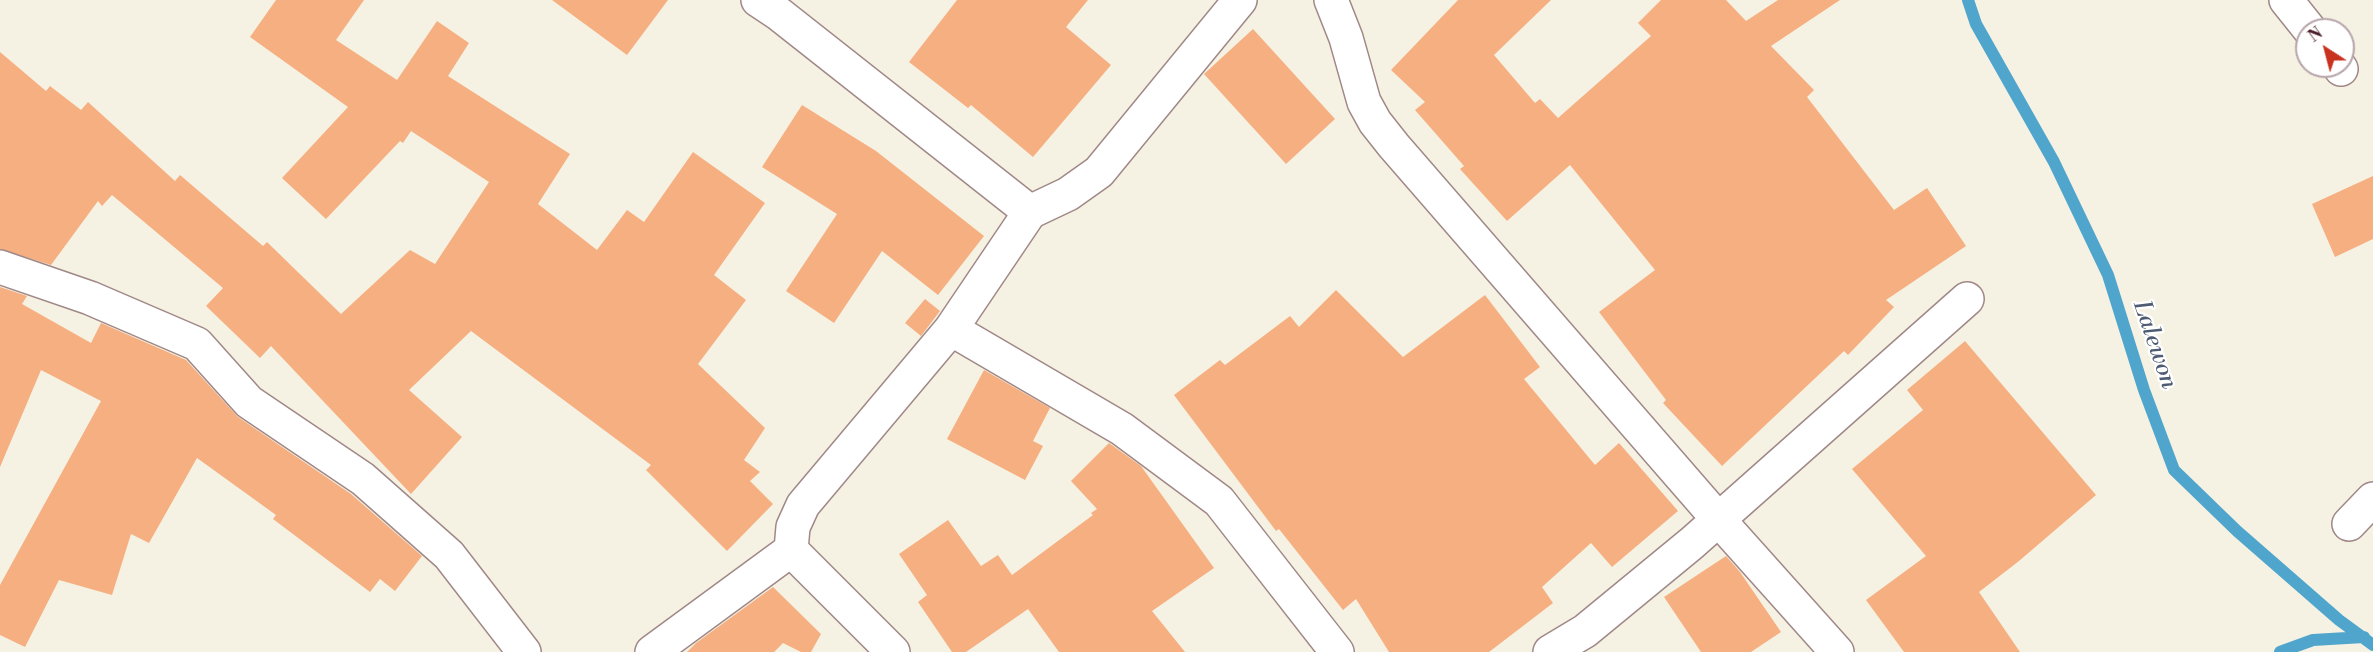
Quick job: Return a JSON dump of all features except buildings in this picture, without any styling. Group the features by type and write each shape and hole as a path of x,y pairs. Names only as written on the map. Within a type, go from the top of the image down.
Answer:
{"street":[{"path":"758,0 789,21 1030,212"},
{"path":"652,652 791,550 793,527 803,505 951,329 1030,212 1068,194 1099,172 1240,0"},
{"path":"1331,0 1346,38 1364,102 1394,146 1718,519 1837,652"},
{"path":"2289,1 2301,18"},
{"path":"0,267 90,298 197,344 249,402 363,479 449,555 524,652"},
{"path":"1550,652 1585,631 1718,519 1967,298"},
{"path":"951,329 1122,429 1219,501 1337,652"},
{"path":"2349,524 2373,499"},
{"path":"791,550 893,652"}],"waterway":[{"name":"Lalewon","path":"1968,0 1976,24 2054,162 2108,275 2144,390 2174,470 2237,531 2339,620 2373,645"},
{"path":"2280,652 2313,640 2364,637"}]}
